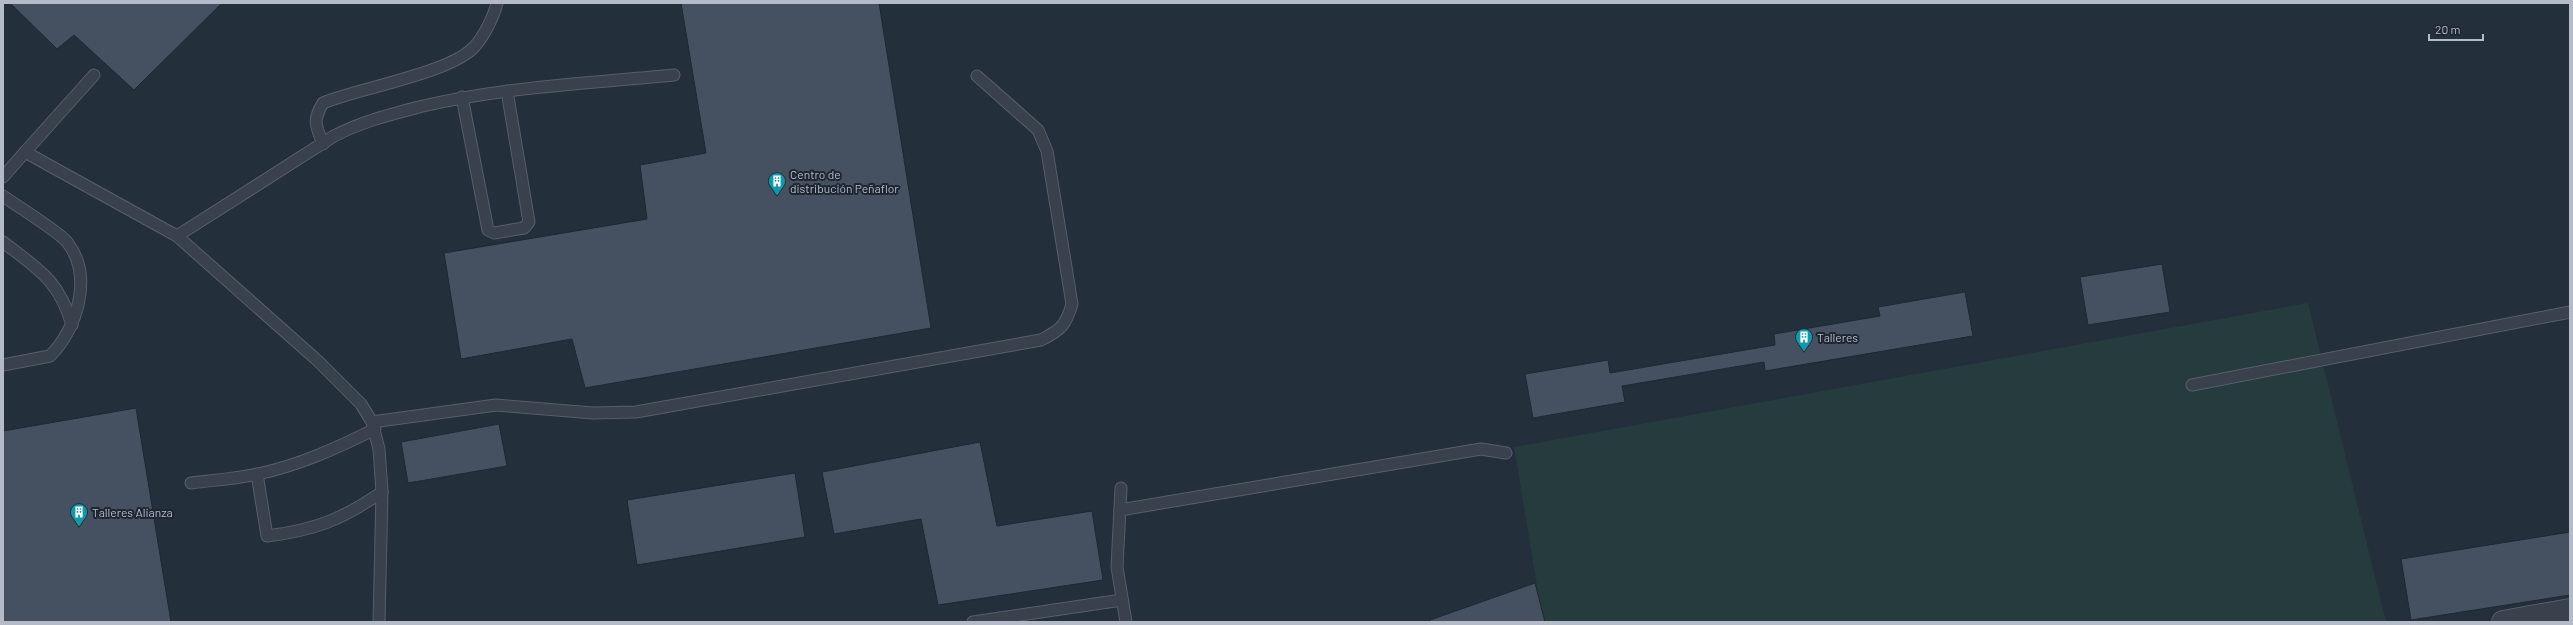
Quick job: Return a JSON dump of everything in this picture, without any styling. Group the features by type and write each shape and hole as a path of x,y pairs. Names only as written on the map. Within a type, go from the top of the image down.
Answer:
{"street":[{"path":"2503,622 2570,610"}],"lane":[{"path":"323,144 316,126 316,115 323,103 436,68 462,56 475,46 498,3"},
{"path":"3,177 94,75"},
{"path":"177,236 323,144 362,122 462,97 507,91 674,75"},
{"path":"191,483 257,474 298,464 337,448 374,425 496,405 594,413 636,412 1041,340 1060,331 1068,317 1072,297 1047,151 1038,130 976,76"},
{"path":"462,97 488,230 494,233 524,228 529,222 507,91"},
{"path":"25,152 177,236 339,380 361,404 374,425 379,449 382,492 379,622"},
{"path":"3,196 67,242 79,272 80,299 73,326 50,356 3,365"},
{"path":"3,242 48,277 59,291 73,326"},
{"path":"2192,385 2570,312"},
{"path":"1120,510 1481,449 1506,453"},
{"path":"257,474 266,536 305,531 340,518 382,492"},
{"path":"1121,488 1116,567 1126,622"},
{"path":"973,622 1122,600"}],"green space":[{"path":"2308,303 2386,622 1543,622 1514,447"}],"building":[{"path":"10,3 222,3 134,90 74,35 57,49"},
{"name":"Centro de distribución Peñaflor","path":"681,3 879,3 931,328 585,388 572,339 461,359 444,253 647,219 640,165 706,153"},
{"path":"2162,264 2170,312 2088,325 2080,277"},
{"name":"Talleres","path":"1965,292 1973,336 1765,371 1764,362 1622,386 1625,402 1533,418 1525,374 1608,360 1610,373 1775,345 1774,334 1880,316 1878,307"},
{"name":"Talleres Alianza","path":"136,408 171,622 3,622 3,431"},
{"path":"499,424 507,466 408,483 401,442"},
{"path":"980,442 997,526 1092,511 1103,580 938,605 921,519 834,534 822,472"},
{"path":"795,473 805,537 637,565 627,500"},
{"path":"2570,532 2570,595 2411,620 2401,559"},
{"path":"1535,583 1545,622 1431,622 1430,620"}],"place":[{"name":"Centro de distribución Peñaflor","path":"777,196"},
{"name":"Talleres","path":"1804,352"},
{"name":"Talleres Alianza","path":"79,527"}]}
